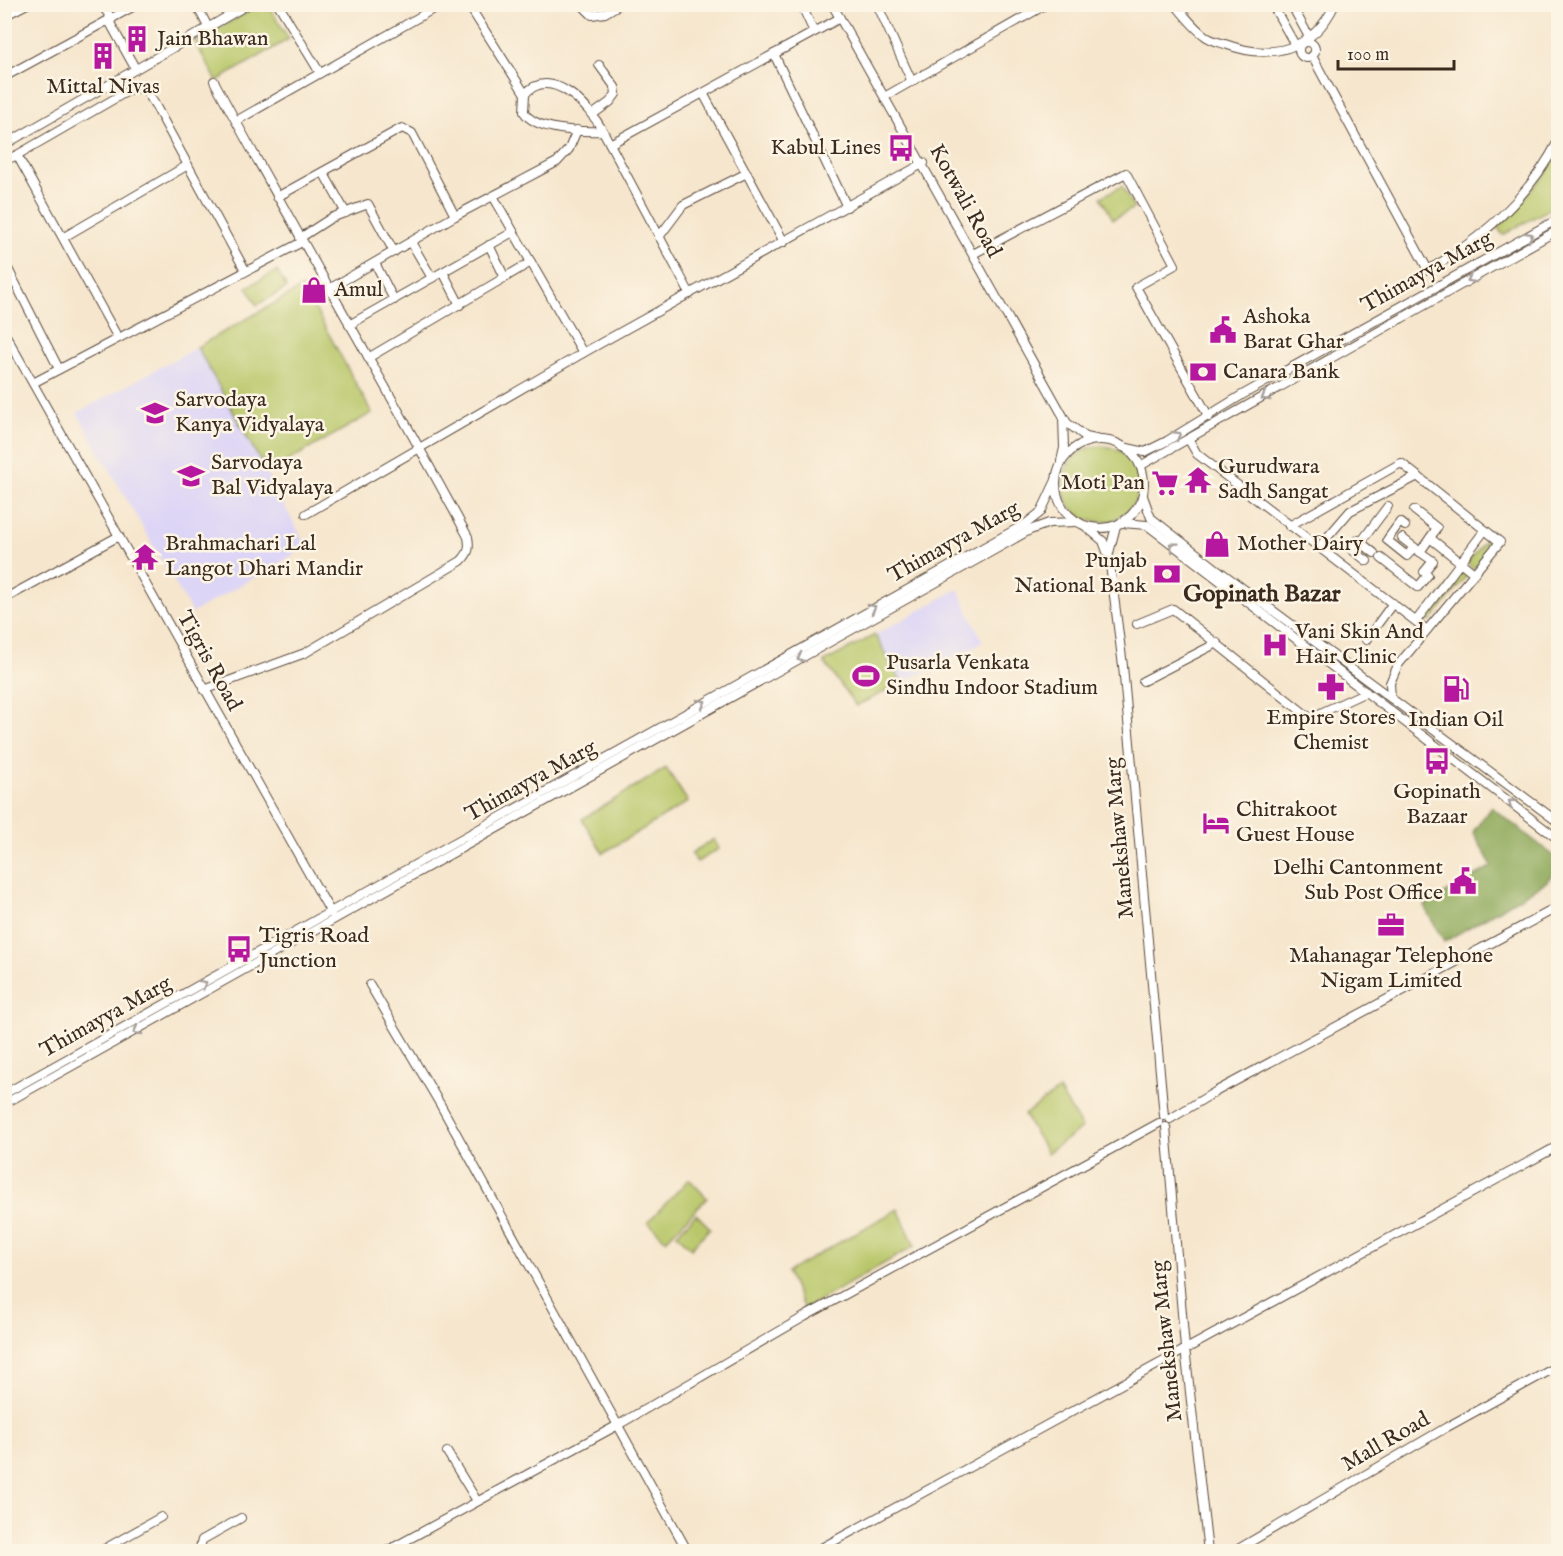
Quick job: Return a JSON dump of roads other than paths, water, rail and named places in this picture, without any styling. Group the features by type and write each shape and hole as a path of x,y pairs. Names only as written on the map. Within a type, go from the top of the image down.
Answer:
{"street":[{"path":"4,16 27,4"},
{"path":"101,4 135,68"},
{"path":"4,77 138,4"},
{"path":"196,4 208,27"},
{"path":"4,145 249,4"},
{"path":"278,4 320,73"},
{"path":"236,121 442,4"},
{"path":"468,4 525,94"},
{"path":"581,4 586,12 597,15 620,4"},
{"path":"801,4 814,32"},
{"name":"Kotwali Road","path":"832,4 924,163 1063,415"},
{"path":"877,4 912,82"},
{"path":"886,96 1047,4"},
{"path":"1175,4 1205,37 1260,54 1277,52 1306,40 1329,19 1335,4"},
{"path":"1272,4 1295,45"},
{"path":"1291,4 1306,40 1314,46 1312,56 1428,270 1466,249 1505,214 1548,162 1558,141"},
{"path":"610,144 840,18"},
{"path":"774,54 847,207"},
{"path":"592,115 610,102 616,94 615,87 599,65"},
{"path":"204,690 305,653 393,602 467,555 470,546 468,537 420,448 329,290 214,81"},
{"path":"603,131 544,125 527,117 523,105 525,94 533,85 542,83 555,86 565,90 592,115 603,131 690,294"},
{"path":"4,161 128,90 140,87 154,103 245,270"},
{"path":"703,93 784,242"},
{"path":"277,197 402,128 412,133 455,216"},
{"path":"329,290 455,216 557,162 570,149 577,130"},
{"path":"16,155 64,237 118,338"},
{"path":"306,514 583,353 924,163"},
{"path":"64,237 188,165"},
{"path":"323,172 346,213"},
{"path":"659,237 683,205 747,173"},
{"path":"973,254 1126,173 1175,265 1136,287 1209,417"},
{"path":"493,196 583,353"},
{"path":"33,383 301,240 322,222 366,204 370,205 394,252"},
{"name":"Thimayya Marg","path":"1123,447 1145,452 1209,417 1242,395 1558,219"},
{"name":"Thimayya Marg","path":"1140,466 1558,231"},
{"path":"349,325 513,232"},
{"path":"411,242 432,278"},
{"path":"489,245 505,278"},
{"path":"4,261 59,369"},
{"path":"368,358 531,262"},
{"path":"375,263 394,300"},
{"path":"442,272 460,305"},
{"path":"1440,285 1445,294"},
{"name":"Tigris Road","path":"4,332 331,913"},
{"path":"1063,415 1067,423 1077,432 1123,447 1140,466 1149,522 1558,839"},
{"path":"1063,415 1064,448 1056,480 1061,504 1077,522 1085,526 1105,528 1119,524 1149,522 1392,698 1558,822"},
{"path":"1058,470 1074,449 1086,442 1100,440"},
{"path":"1189,440 1197,454 1427,630"},
{"path":"1289,526 1401,463 1500,542 1398,665 1390,683 1392,698"},
{"path":"1319,547 1350,511 1418,476"},
{"name":"Thimayya Marg","path":"4,1104 523,815 678,720 1027,523 1041,512 1056,480"},
{"path":"1119,524 1138,507 1143,496"},
{"path":"1367,561 1348,547 1389,506"},
{"path":"1406,526 1400,522 1387,540 1407,556 1430,538 1437,528 1414,510"},
{"name":"Thimayya Marg","path":"4,1094 594,766 1030,530 1049,523 1077,522"},
{"name":"Manekshaw Marg","path":"1109,557 1119,524"},
{"name":"Manekshaw Marg","path":"1085,526 1103,541 1109,557 1123,666 1185,1348 1208,1551"},
{"path":"1416,621 1485,530"},
{"path":"4,599 119,536"},
{"path":"1357,540 1418,587 1428,575 1424,572 1433,561 1402,538"},
{"path":"1430,538 1474,573"},
{"path":"1366,640 1394,603"},
{"path":"1137,624 1173,609 1310,718 1366,692"},
{"path":"1143,681 1217,643"},
{"path":"385,1551 618,1425 813,1312 1558,907"},
{"path":"369,985 440,1104 688,1551"},
{"path":"814,1551 1558,1146"},
{"name":"Mall Road","path":"1233,1551 1447,1427 1558,1366"},
{"path":"447,1452 477,1501"},
{"path":"99,1551 161,1517"},
{"path":"199,1551 202,1540 241,1518"}],"place":[{"name":"Jain Bhawan","path":"137,39"},
{"name":"Mittal Nivas","path":"103,56"},
{"name":"Kabul Lines","path":"901,148"},
{"name":"Amul","path":"314,290"},
{"name":"Ashoka Barat Ghar","path":"1223,330"},
{"name":"Canara Bank","path":"1203,372"},
{"name":"Sarvodaya Kanya Vidyalaya","path":"155,413"},
{"name":"Sarvodaya Bal Vidyalaya","path":"191,476"},
{"name":"Gurudwara Sadh Sangat","path":"1198,480"},
{"name":"Moti Pan","path":"1165,483"},
{"name":"Mother Dairy","path":"1217,544"},
{"name":"Brahmachari Lal Langot Dhari Mandir","path":"145,557"},
{"name":"Punjab National Bank","path":"1167,574"},
{"name":"Vani Skin And Hair Clinic","path":"1275,645"},
{"name":"Pusarla Venkata Sindhu Indoor Stadium","path":"866,676"},
{"name":"Empire Stores Chemist","path":"1331,687"},
{"name":"Indian Oil","path":"1456,689"},
{"name":"Gopinath Bazaar","path":"1437,761"},
{"name":"Chitrakoot Guest House","path":"1216,823"},
{"name":"Delhi Cantonment Sub Post Office","path":"1463,881"},
{"name":"Mahanagar Telephone Nigam Limited","path":"1391,925"},
{"name":"Tigris Road Junction","path":"239,949"}],"district":[{"name":"Gopinath Bazar","path":"1262,594"}]}
